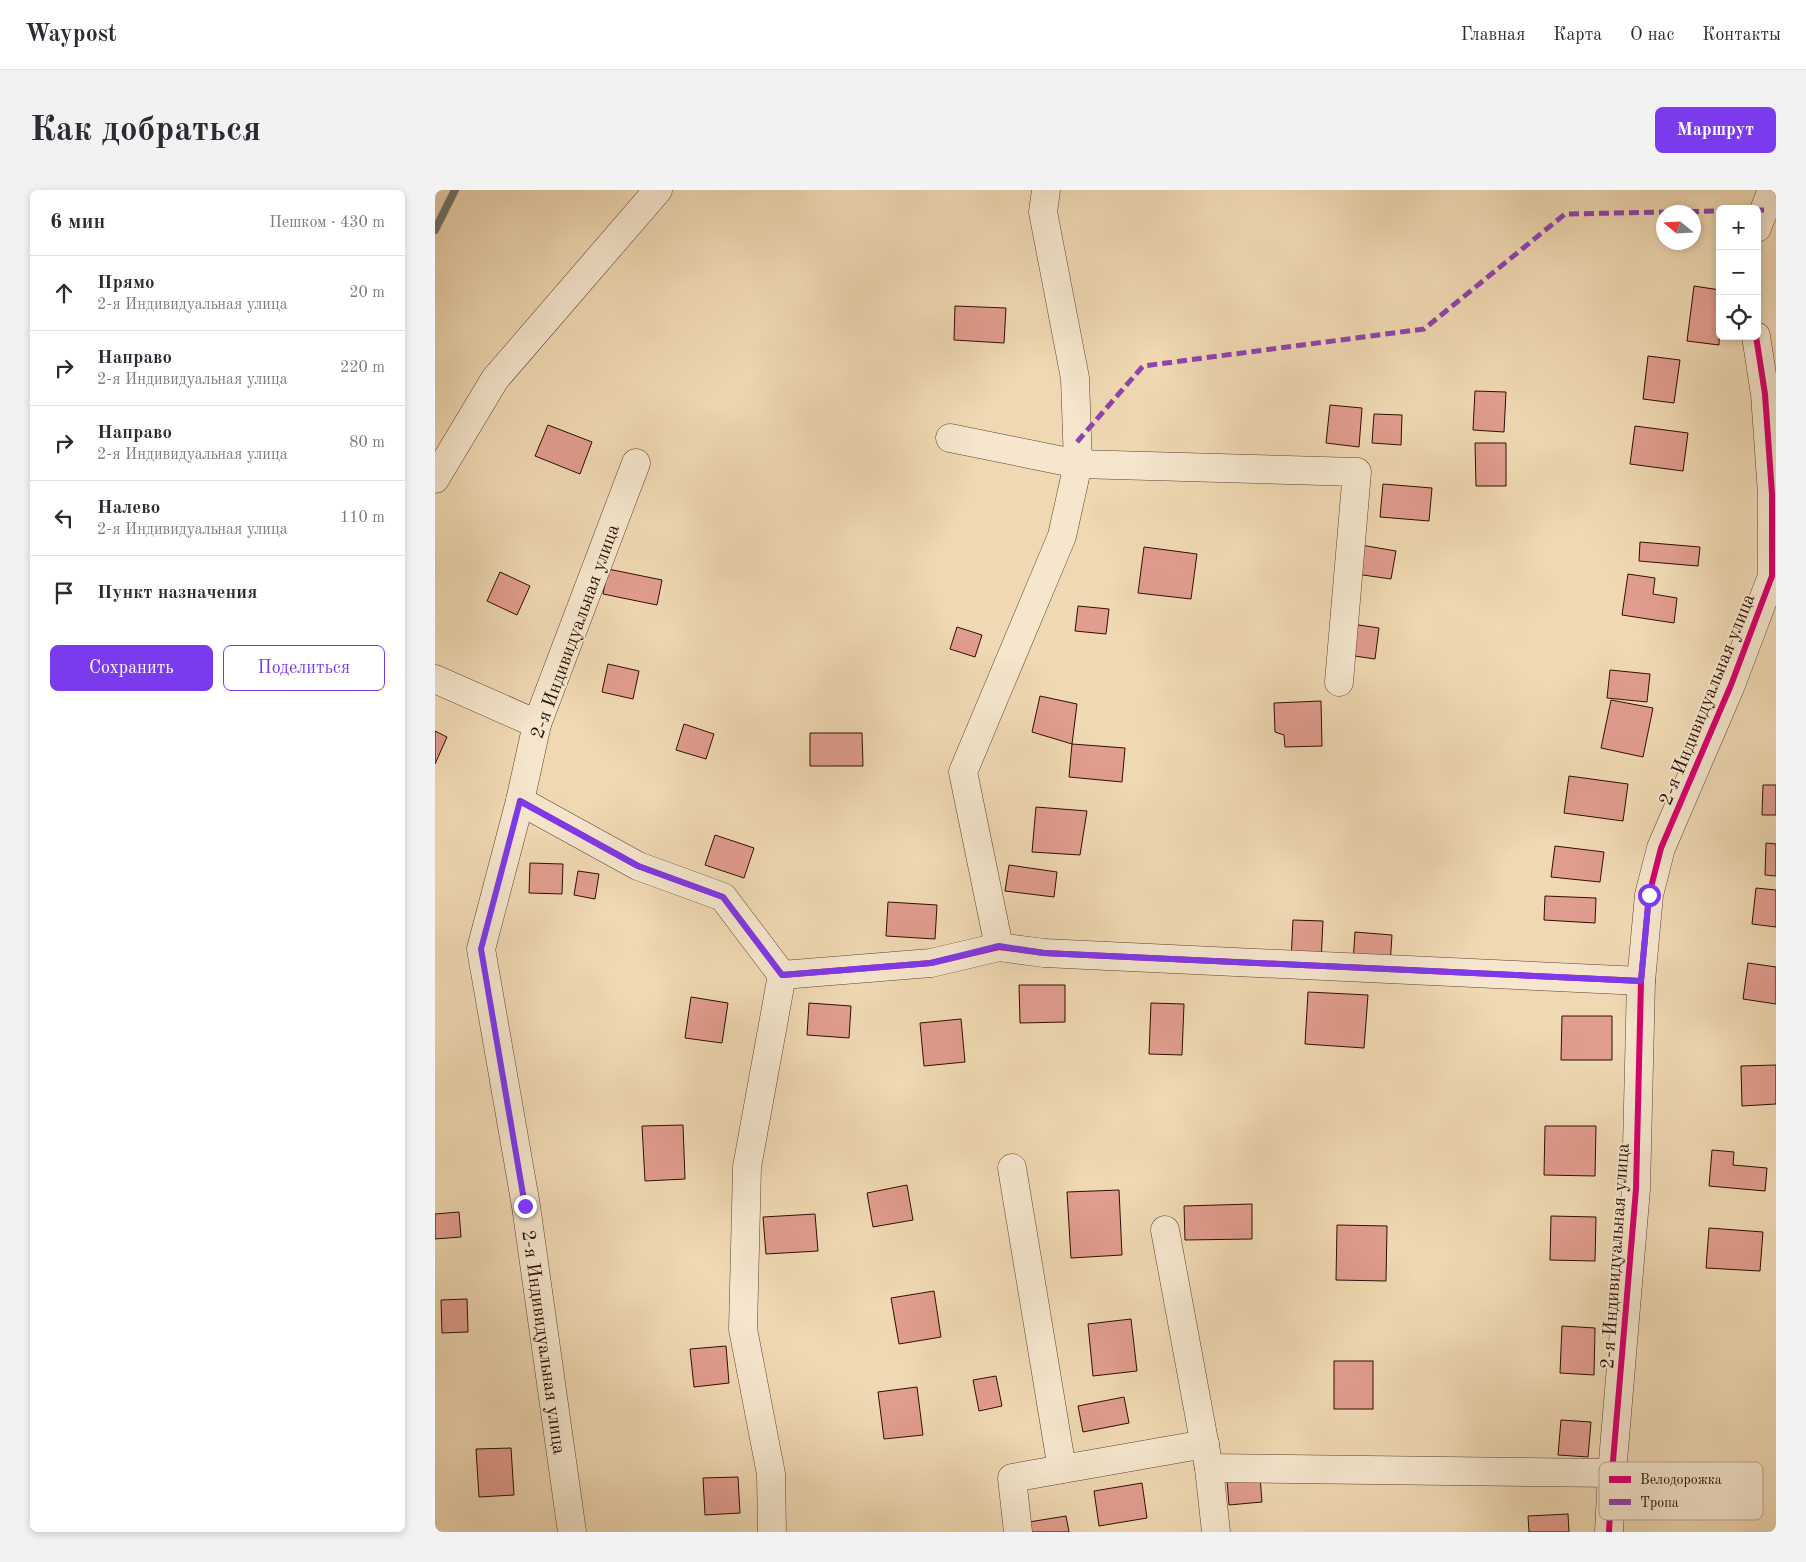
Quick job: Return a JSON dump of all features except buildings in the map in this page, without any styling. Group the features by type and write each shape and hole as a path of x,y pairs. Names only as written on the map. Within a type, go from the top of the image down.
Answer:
{"street":[{"path":"435,479 495,379 658,190"},
{"path":"999,946 963,772 1062,536 1079,464 1075,378 1043,212 1046,190"},
{"path":"1761,218 1772,190"},
{"name":"2-я Индивидуальная улица","path":"1612,1462 1636,1189 1641,981 1649,895 1661,848 1731,685 1772,576 1772,494 1765,394 1757,340"},
{"path":"950,438 1079,464 1357,472 1339,682"},
{"name":"2-я Индивидуальная улица","path":"573,1532 525,1206 481,949 520,801 537,724 636,463"},
{"path":"435,679 537,724"},
{"path":"520,801 638,866 723,897 782,975 747,1167 743,1329 771,1474 772,1532"},
{"path":"782,975 931,963 999,946 1044,953 1641,981"},
{"path":"1011,1168 1062,1469"},
{"path":"1165,1230 1207,1456 1216,1532"},
{"path":"1018,1532 1012,1478 1062,1469 1207,1456 1599,1472"}],"waterway":[{"path":"435,230 455,190"}],"marked path":[{"path":"1077,442 1143,366 1424,329 1565,214 1716,211"}],"cycle path":[{"path":"1613,1462 1636,1189 1641,981 1649,895 1661,848 1731,685 1772,576 1772,494 1765,394 1757,340"},
{"path":"520,801 638,866 723,897 782,975 931,963 999,947 1044,953 1641,981"},
{"path":"1609,1532 1610,1520"}],"route":[{"path":"525,1206 481,949 520,801 638,866 723,897 782,975 931,963 999,946 1044,953 1641,981 1649,895"}]}
